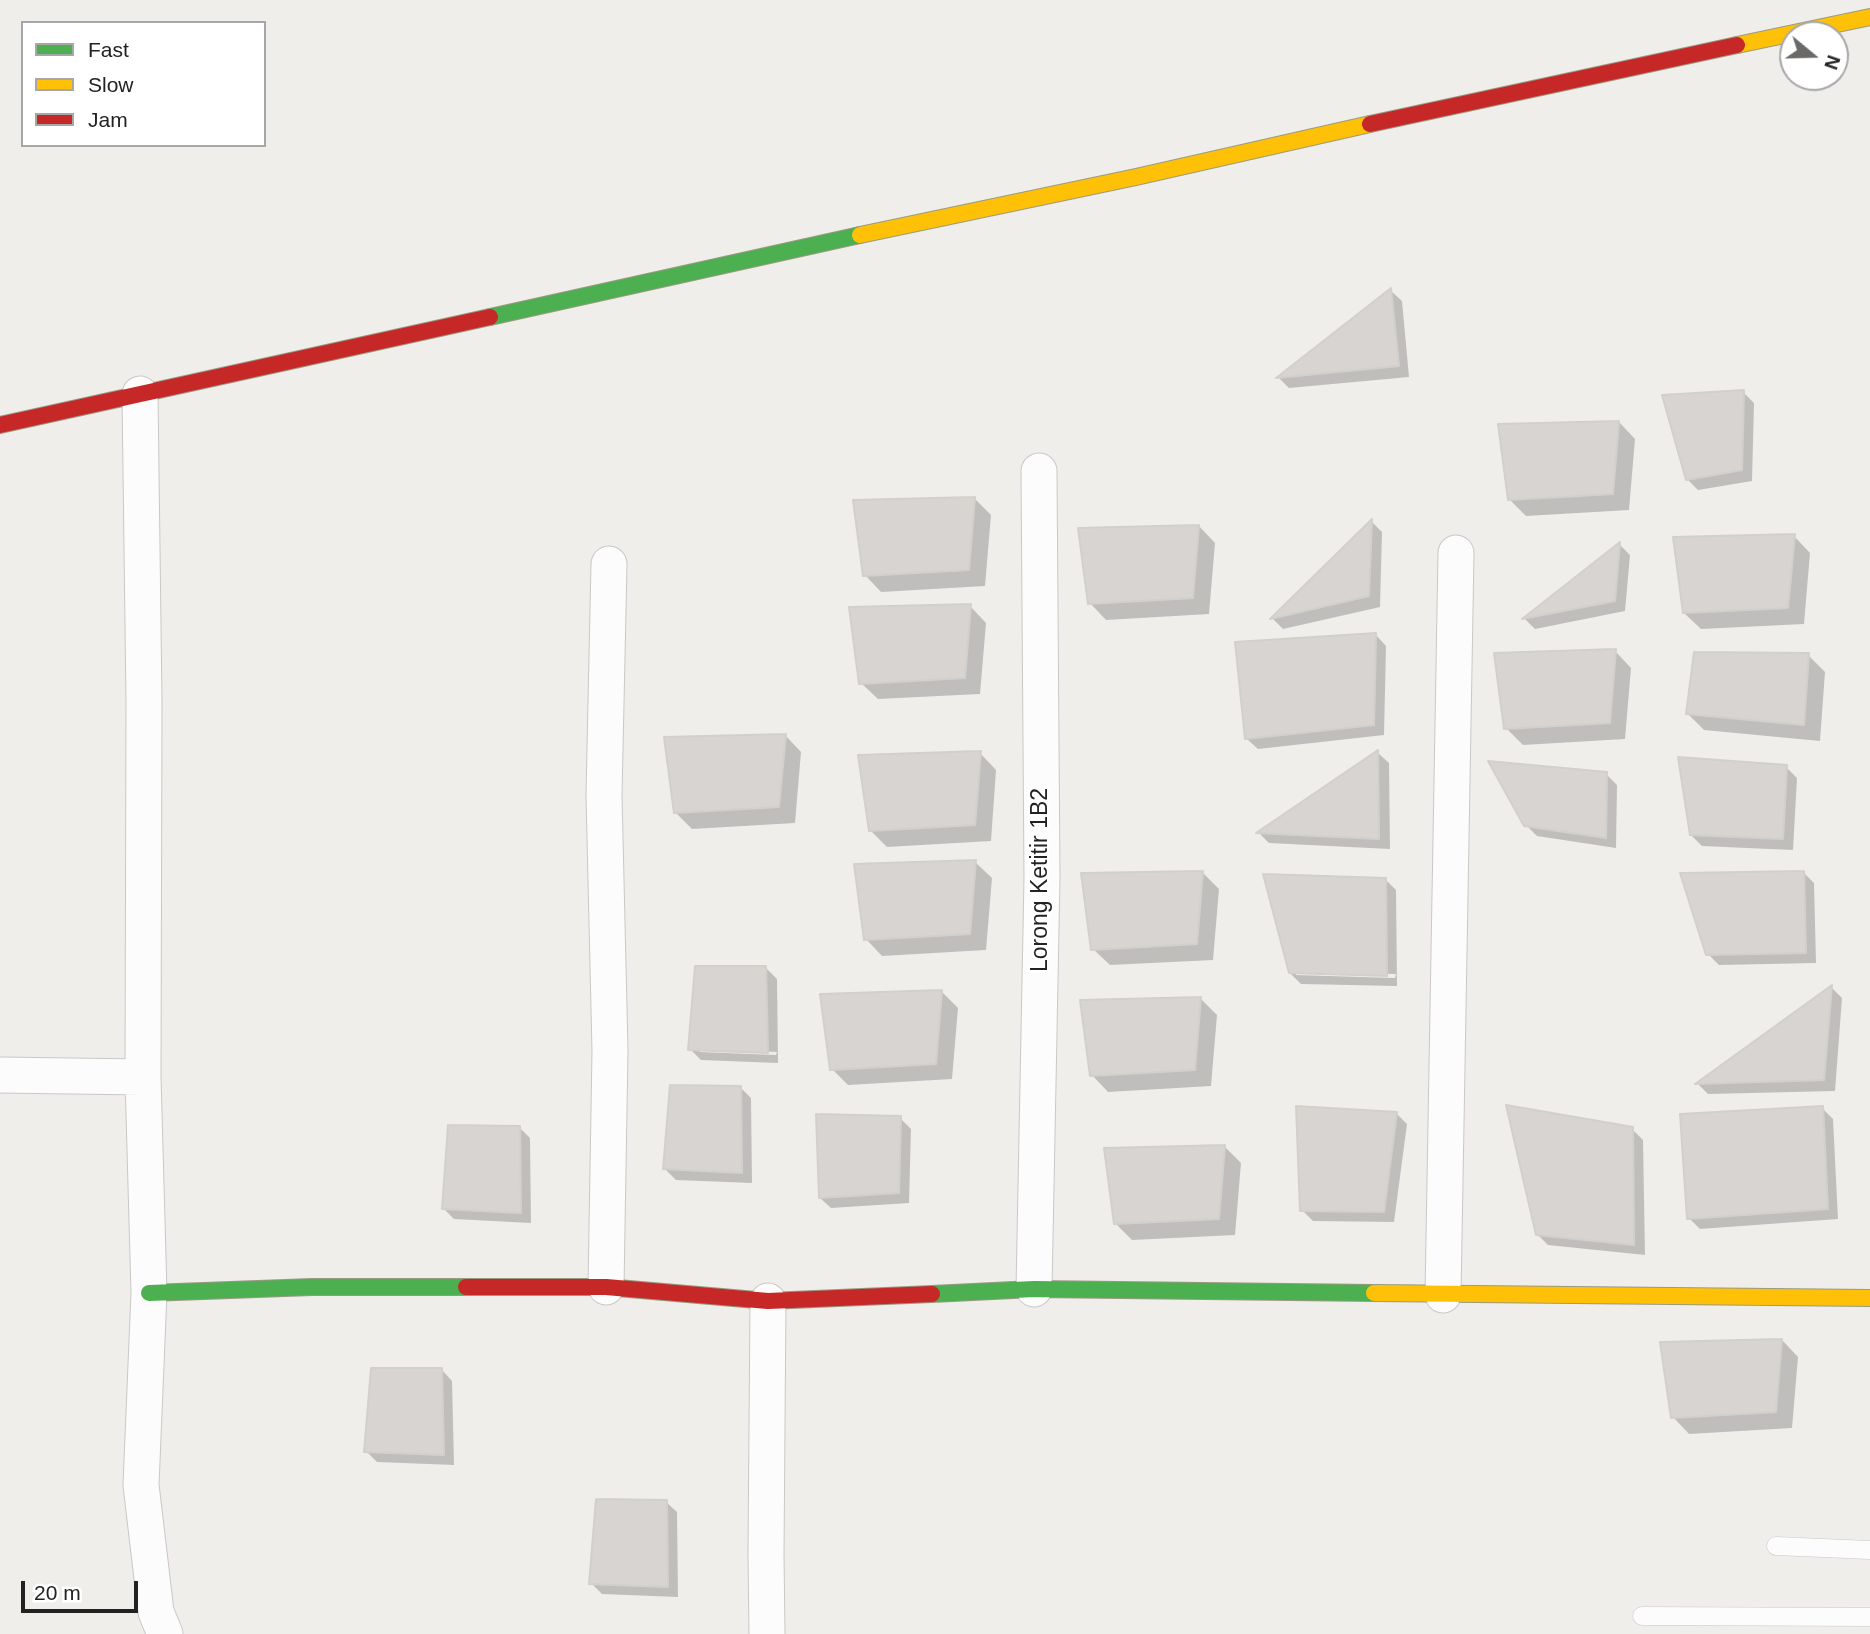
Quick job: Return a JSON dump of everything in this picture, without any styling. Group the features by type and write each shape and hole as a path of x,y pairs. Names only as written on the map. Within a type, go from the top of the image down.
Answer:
{"street":[{"path":"0,425 1123,180 1306,137 1870,17"},
{"path":"140,394 144,702 143,1077 149,1293 141,1485 156,1612 165,1634"},
{"name":"Lorong Ketitir 1B2","path":"1034,1289 1042,878 1039,471"},
{"path":"1443,1295 1456,553"},
{"path":"606,1287 610,1051 604,795 609,564"},
{"path":"0,1075 143,1077"},
{"path":"149,1293 312,1287 606,1287 768,1301 1034,1289 1870,1298"},
{"path":"768,1301 768,1634"}],"lane":[{"path":"1776,1546 1870,1550"},
{"path":"1642,1616 1870,1617"}],"building":[{"path":"1391,288 1399,366 1276,378"},
{"path":"1744,390 1742,470 1686,480 1662,395"},
{"path":"1619,421 1613,494 1508,500 1498,424"},
{"path":"975,497 969,570 863,576 853,500"},
{"path":"1372,519 1369,596 1270,619"},
{"path":"1199,525 1193,598 1088,604 1078,528"},
{"path":"1795,534 1788,608 1683,613 1673,537"},
{"path":"1620,542 1615,601 1522,619"},
{"path":"971,604 965,678 859,684 849,607"},
{"path":"1376,633 1374,725 1245,739 1235,642"},
{"path":"1616,649 1610,723 1504,729 1494,653"},
{"path":"1694,652 1809,653 1804,725 1686,714"},
{"path":"786,734 779,807 674,813 664,737"},
{"path":"1378,750 1379,839 1256,833"},
{"path":"981,751 975,825 869,831 858,755"},
{"path":"1678,757 1787,765 1783,839 1690,835"},
{"path":"1488,761 1607,772 1606,838 1524,826"},
{"path":"976,860 970,934 864,940 854,864"},
{"path":"1203,871 1197,944 1091,950 1081,873"},
{"path":"1804,871 1806,953 1706,955 1680,873"},
{"path":"1263,874 1386,878 1387,976 1289,973"},
{"path":"695,966 766,966 768,1053 688,1050"},
{"path":"1832,985 1824,1080 1695,1084"},
{"path":"942,990 936,1064 830,1070 820,994"},
{"path":"1201,997 1195,1070 1090,1076 1080,1000"},
{"path":"670,1085 741,1086 742,1173 663,1169"},
{"path":"1506,1105 1633,1127 1634,1245 1536,1235"},
{"path":"1296,1106 1397,1112 1384,1212 1300,1211"},
{"path":"1823,1106 1828,1209 1687,1219 1680,1114"},
{"path":"816,1114 901,1116 899,1193 819,1198"},
{"path":"448,1125 520,1126 521,1213 442,1209"},
{"path":"1225,1145 1219,1219 1114,1224 1104,1148"},
{"path":"1782,1339 1776,1412 1671,1418 1660,1342"},
{"path":"371,1368 442,1368 444,1455 364,1452"},
{"path":"596,1499 667,1500 668,1587 589,1584"}],"traffic: fast":[{"path":"490,317 860,235"},
{"path":"149,1293 312,1287 466,1287"},
{"path":"932,1294 1034,1289 1374,1293"}],"traffic: slow":[{"path":"1737,45 1870,17"},
{"path":"860,235 1370,124"},
{"path":"1374,1293 1870,1298"}],"traffic: jam":[{"path":"1370,124 1737,45"},
{"path":"0,425 490,317"},
{"path":"466,1287 606,1287 768,1301 932,1294"}]}
